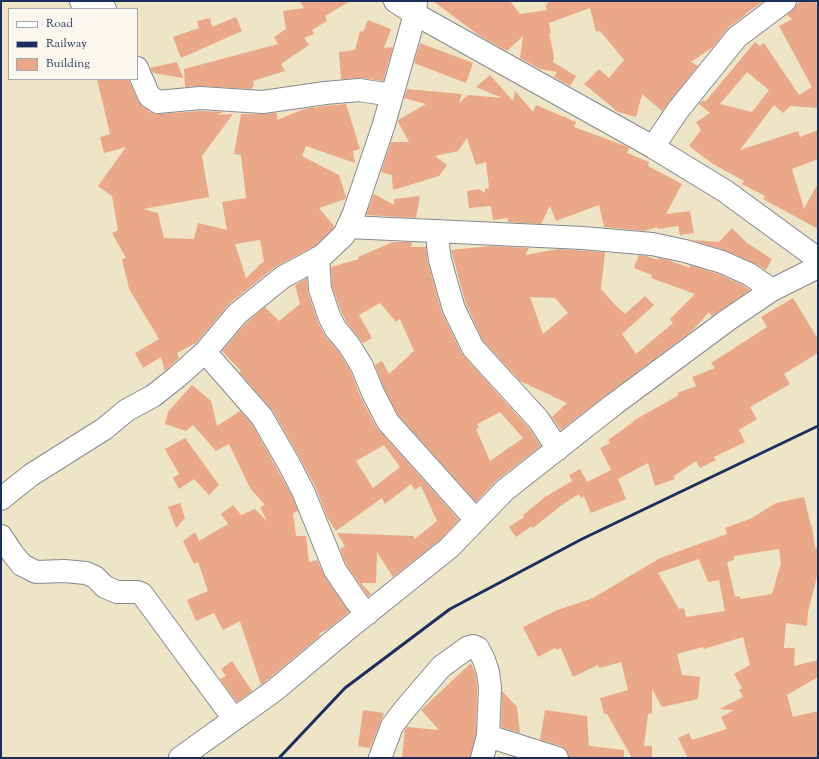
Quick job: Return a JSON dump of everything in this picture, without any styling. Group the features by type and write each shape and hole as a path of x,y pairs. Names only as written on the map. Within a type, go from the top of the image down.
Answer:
{"street":[{"path":"81,1 102,8"},
{"path":"395,1 416,7 653,147 725,191 818,259"},
{"path":"653,147 678,110 737,37 785,1"},
{"path":"1,499 31,475 104,429 127,410 153,396 177,378 205,352 237,314 283,277 318,258 344,235 349,227 375,152 416,7"},
{"path":"138,70 149,96 158,102 200,98 263,102 325,93 359,90 392,95"},
{"path":"349,227 583,238 652,244 685,251 722,262 749,274 772,290"},
{"path":"439,231 438,246 440,260 449,292 460,323 473,348 538,419 558,449"},
{"path":"318,258 320,289 329,316 335,328 349,345 362,366 373,393 388,422 476,520"},
{"path":"180,758 275,690 449,548 505,490 613,405 729,319 772,290 818,267"},
{"path":"205,352 262,417 303,491 335,570 356,601 367,614"},
{"path":"1,536 22,565 36,572 64,571 86,573 95,577 105,587 117,592 137,592 142,594 234,719"},
{"path":"380,758 392,726 405,709 441,667 473,646 479,650 488,672 490,687 488,736 482,758"},
{"path":"488,736 557,758"}],"building":[{"path":"300,1 350,1 325,16 327,21 312,30 314,34 304,38 309,45 281,64 285,71 253,81 254,85 251,89 201,86 185,87 184,69 278,44 274,37 286,29 283,11 304,8"},
{"path":"433,1 510,1 520,14 547,10 545,5 548,4 547,1 764,1 729,27 713,47 691,62 698,66 662,111 642,94 636,117 618,112 584,84 599,69 609,78 624,60 600,31 596,32 590,8 549,23 551,33 549,33 554,56 553,62 576,76 570,86 554,77 557,72 540,69 520,58 523,36 507,51 480,36"},
{"path":"800,1 814,1 818,5 818,108 790,106 783,113 774,105 740,150 798,131 800,137 818,130 818,159 792,169 804,209 818,183 818,229 763,199 765,196 742,184 744,181 713,164 689,146 701,130 696,122 710,113 699,104 702,101 706,101 755,42 760,46 764,43 799,95 812,87 779,26 792,19 787,15","holes":["747,72 769,90 752,112 720,104"]},
{"path":"236,17 242,31 181,58 173,37 199,28 197,21 210,18 212,27"},
{"path":"368,20 391,29 384,48 393,47 383,81 361,78 341,79 339,52 355,50 360,31 363,32"},
{"path":"420,43 473,63 466,83 414,63"},
{"path":"177,62 183,78 153,73 150,68"},
{"path":"490,75 513,101 515,91 533,112 536,105 576,122 574,127 628,147 627,153 649,162 648,166 682,184 666,214 690,211 694,233 680,235 678,226 658,229 657,227 645,231 604,227 599,205 556,221 550,206 541,224 508,222 508,218 493,220 491,206 469,208 467,191 479,189 485,193 485,189 489,188 486,162 476,165 467,138 458,151 435,156 447,165 439,176 393,190 392,175 381,172 391,142 409,142 398,120 426,104 404,98 407,89 462,94 459,103 468,95 502,98 476,87"},
{"path":"97,80 128,80 138,101 152,113 159,114 200,111 223,112 217,115 233,114 202,156 209,197 143,209 158,213 164,238 194,239 198,223 227,230 222,202 246,198 241,155 234,154 241,114 277,113 277,120 304,109 346,104 360,149 353,151 355,163 306,146 302,156 339,175 346,197 345,199 319,208 334,228 315,246 275,267 229,304 196,343 177,353 179,358 165,371 161,357 143,368 135,353 159,339 129,289 122,259 126,258 112,233 118,230 112,196 98,186 126,147 104,153 100,137 110,134","holes":["260,240 264,261 246,278 235,244"]},
{"path":"374,194 394,205 394,199 420,196 416,218 366,215"},
{"path":"732,228 747,243 772,259 766,270 727,251 692,240 719,242"},
{"path":"393,242 412,242 411,247 426,247 428,263 442,313 462,354 528,427 541,446 497,480 476,502 398,415 384,388 375,365 382,361 389,374 414,351 400,319 396,322 380,303 359,315 372,338 363,343 346,321 341,311 332,287 331,267 359,259 358,257","holes":["500,412 523,438 490,461 476,429 479,428 477,424"]},
{"path":"491,246 529,248 525,255 558,249 605,252 601,289 615,305 625,314 645,296 654,305 622,334 636,354 673,323 670,319 695,294 651,278 652,275 634,268 639,255 657,260 658,258 668,260 690,268 690,265 718,274 743,285 750,290 712,316 709,312 692,331 561,430 552,417 567,403 520,381 483,341 466,304 451,250","holes":["530,297 555,298 568,313 543,334"]},
{"path":"307,278 308,293 318,322 325,336 339,352 351,372 361,398 377,428 459,520 441,539 393,577 377,552 376,583 361,583 371,594 368,596 346,564 340,549 345,546 337,533 413,536 415,539 437,521 421,486 415,490 411,484 385,504 382,498 336,531 327,517 315,486 273,411 239,372 241,371 222,351 246,323 265,307 279,321 300,304 295,285","holes":["384,445 400,467 373,488 356,461"]},
{"path":"793,298 818,339 818,353 784,374 790,384 750,407 757,419 739,430 745,442 714,457 716,460 700,468 696,461 674,476 675,479 655,486 648,463 618,479 626,499 591,513 584,496 581,498 579,494 563,504 533,528 532,526 516,537 509,527 524,517 523,515 545,497 572,481 569,475 580,469 587,482 611,470 600,448 610,443 608,440 633,421 679,395 677,393 696,386 692,377 715,368 711,363 767,327 761,317"},
{"path":"192,385 211,401 217,426 240,411 252,424 292,496 298,511 293,513 296,536 306,536 309,562 317,560 325,577 349,612 328,629 319,634 320,636 261,685 240,621 223,630 214,613 196,621 187,600 208,591 198,562 194,564 183,541 195,532 199,541 228,524 221,514 233,505 241,515 255,509 267,521 260,507 265,505 250,488 229,444 216,451 193,425 186,431 165,424 168,412"},
{"path":"185,438 219,485 209,495 194,479 179,489 173,478 179,474 165,449"},
{"path":"804,497 812,526 815,548 818,547 818,573 808,612 807,626 786,623 784,648 795,648 794,666 818,660 818,677 787,695 793,717 818,711 818,758 688,758 678,738 689,733 692,740 727,729 721,717 734,710 719,709 743,697 739,690 742,688 734,674 750,665 743,637 704,649 703,647 677,654 682,675 700,677 698,699 662,707 652,689 652,713 648,714 644,746 652,746 652,758 632,758 607,714 604,714 600,698 628,690 621,662 599,668 598,665 573,677 561,648 557,650 555,648 538,657 523,627 555,611 593,598 660,558 727,534 725,528 750,519 776,503","holes":["779,549 781,563 772,594 740,599 740,596 735,597 727,562 734,560 734,556","699,559 708,582 719,580 725,611 686,617 684,608 679,609 658,573"]},
{"path":"180,503 185,518 176,528 168,507"},
{"path":"232,661 252,691 237,702 220,679 226,676 221,669"},
{"path":"471,663 476,675 477,688 476,734 470,758 402,758 405,730 407,727 439,730 421,710"},
{"path":"502,691 517,707 520,733 501,727"},
{"path":"363,710 384,713 370,748 358,746"},
{"path":"545,710 587,716 589,746 624,750 624,758 569,757 566,750 561,746 540,740"}],"railway":[{"path":"279,758 345,688 450,609 582,539 818,426"}]}
